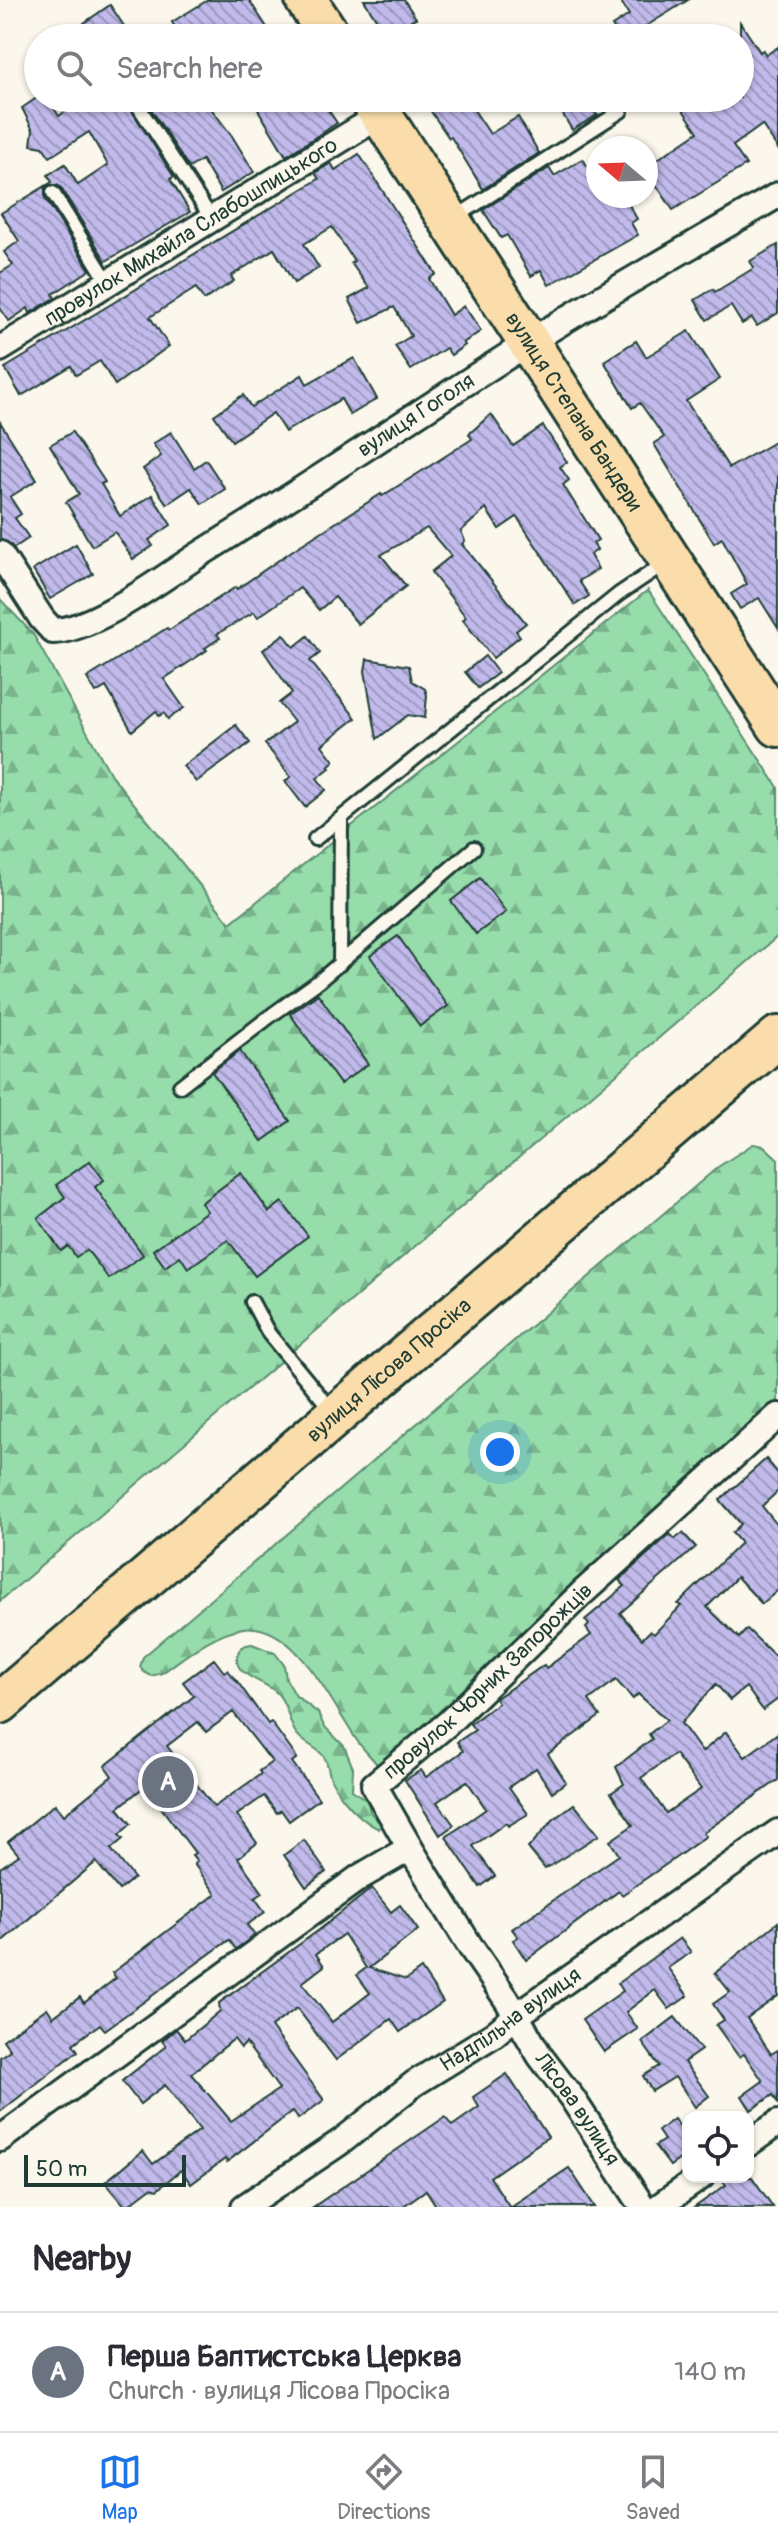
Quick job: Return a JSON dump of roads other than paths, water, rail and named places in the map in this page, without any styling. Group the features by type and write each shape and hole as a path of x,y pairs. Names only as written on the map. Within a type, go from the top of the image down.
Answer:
{"main road":[{"path":"306,0 322,24"},
{"name":"вулиця Степана Бандери","path":"380,112 778,726"},
{"name":"вулиця Лісова Просіка","path":"0,1703 778,1037"}],"street":[{"name":"провулок Михайла Слабошпицького","path":"0,349 212,219 367,112"},
{"name":"вулиця Гоголя","path":"0,554 53,631 75,628 137,594 307,487 529,342 778,195"},
{"name":"провулок Чорних Запорожців","path":"410,1848 374,1785 447,1724 581,1594 778,1416"},
{"name":"Надпільна вулиця","path":"244,2207 342,2141 415,2083 493,2035 778,1832"},
{"name":"Лісова вулиця","path":"410,1848 540,2056 572,2098 643,2207"},
{"path":"0,2139 360,1877 410,1848"},
{"path":"754,2140 778,2123"},
{"path":"658,2207 692,2183"}],"lane":[{"path":"142,112 212,219"},
{"path":"450,221 619,112"},
{"path":"53,193 108,282"},
{"path":"315,839 619,594 671,559"},
{"path":"340,964 338,900 341,819"},
{"path":"180,1086 340,964 474,848"},
{"path":"252,1302 269,1334 336,1416"}],"place":[{"name":"Перша Баптистська Церква","path":"168,1782"}]}
